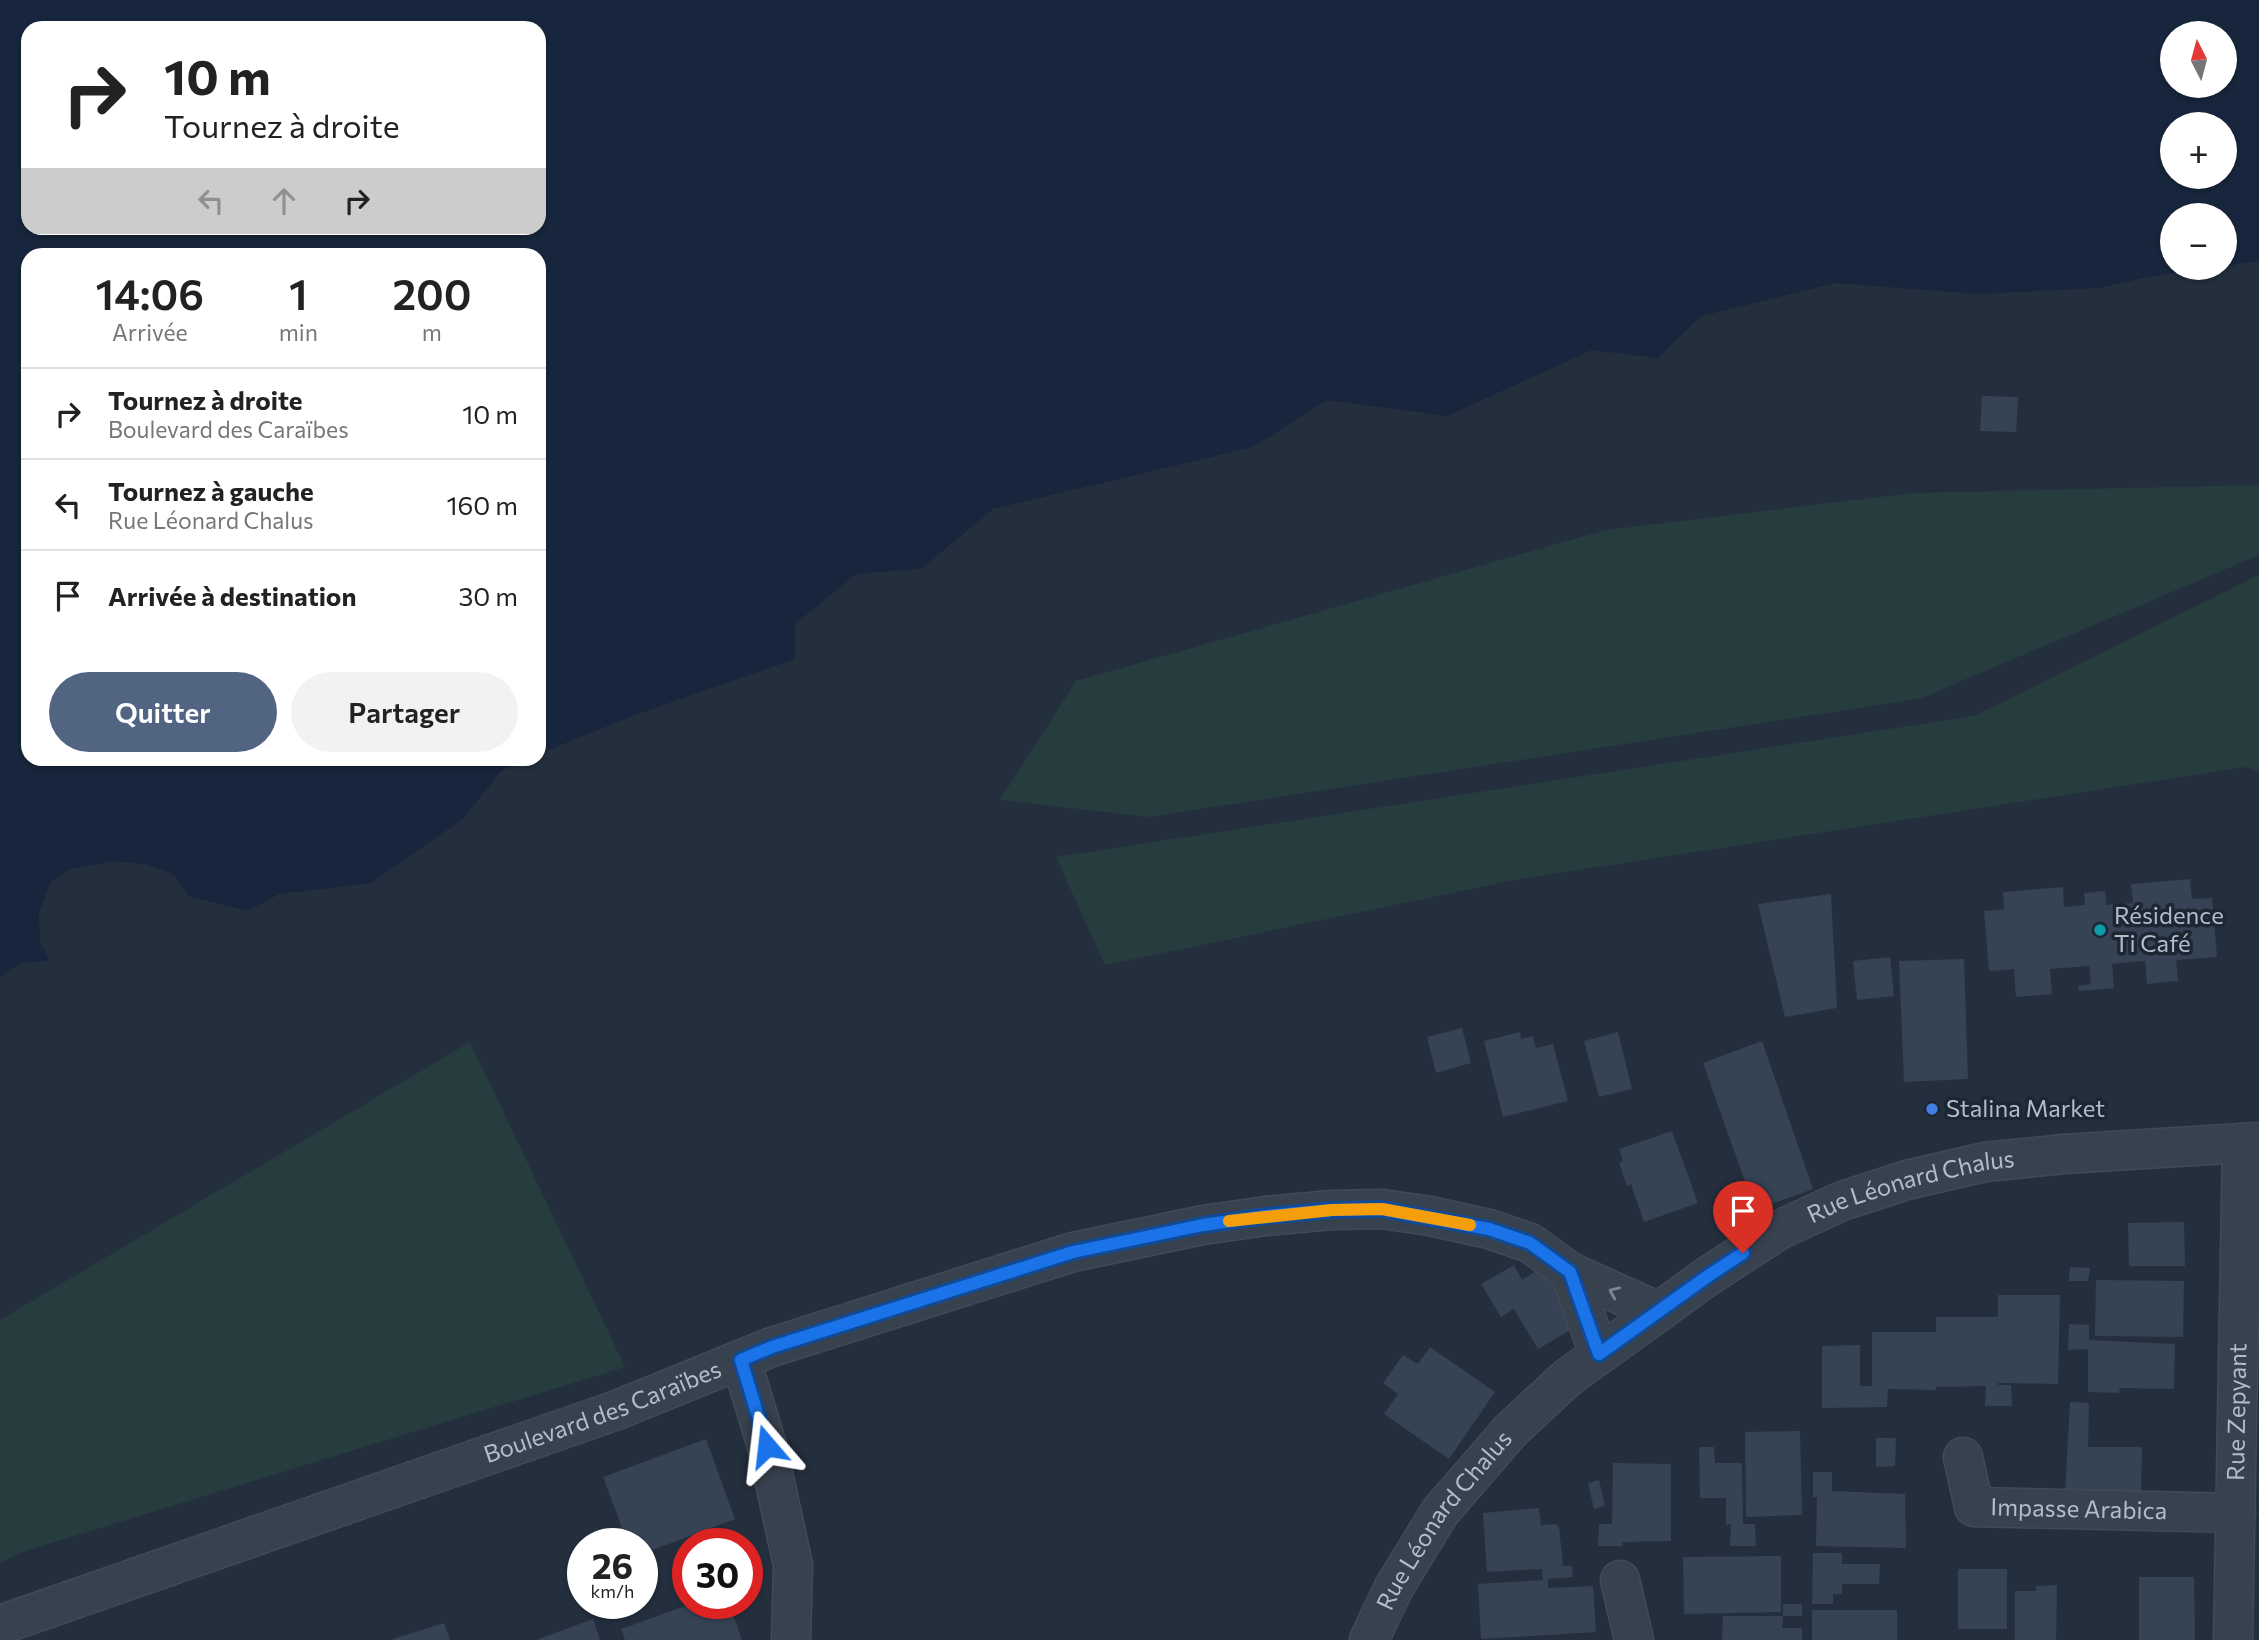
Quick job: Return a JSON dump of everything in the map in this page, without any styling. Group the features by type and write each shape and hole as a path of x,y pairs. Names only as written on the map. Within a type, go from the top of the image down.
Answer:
{"street":[{"name":"Rue Léonard Chalus","path":"1369,1640 1393,1589 1440,1512 1511,1430 1567,1378 1599,1354 1708,1276 1779,1230 1842,1201 1907,1180 1985,1161 2251,1142"},
{"name":"Rue Zepyant","path":"2233,1640 2251,1142"},
{"name":"Boulevard des Caraïbes","path":"0,1625 617,1410 772,1347 1073,1252 1203,1225 1332,1210 1382,1209 1430,1216 1489,1229 1530,1243 1570,1272 1658,1311"},
{"path":"1570,1272 1599,1354"},
{"path":"741,1360 767,1446 793,1565 791,1640"},
{"name":"Impasse Arabica","path":"1963,1457 1974,1507 2236,1513"},
{"path":"1620,1580 1633,1640"}],"green space":[{"path":"2259,485 2259,555 1919,699 1148,817 1000,800 1076,681 1606,530 1913,493"},
{"path":"2259,575 2259,771 2246,767 1515,880 1105,965 1056,857 1974,716"},
{"path":"470,1042 625,1367 25,1551 0,1563 0,1320"}],"water":[{"path":"0,0 2259,0 2259,261 2237,264 2237,203 2160,203 2160,275 2100,288 1976,294 1836,283 1701,316 1658,358 1592,350 1447,416 1327,400 1253,447 993,509 921,569 856,574 795,624 795,659 635,715 546,751 546,248 21,248 21,766 512,766 502,770 463,819 371,883 279,894 248,911 190,897 173,874 144,864 113,861 68,870 50,883 39,914 40,942 50,961 20,963 0,978"}],"building":[{"path":"1982,396 2018,397 2016,432 1980,431"},
{"name":"Résidence Ti Café","path":"2190,879 2192,899 2212,898 2217,957 2176,960 2178,981 2147,984 2145,961 2112,964 2114,988 2079,991 2078,986 2091,984 2089,966 2050,969 2052,994 2016,997 2014,969 1989,971 1984,911 2004,909 2003,892 2063,887 2064,907 2085,905 2084,893 2105,891 2106,905 2133,903 2131,884"},
{"path":"1831,894 1837,1008 1785,1017 1758,904"},
{"path":"1890,957 1894,996 1857,1000 1853,961"},
{"path":"1964,959 1968,1079 1904,1082 1899,961"},
{"path":"1462,1028 1471,1063 1436,1073 1427,1037"},
{"path":"1520,1032 1521,1039 1533,1036 1536,1048 1553,1044 1568,1101 1503,1117 1484,1041"},
{"path":"1618,1032 1632,1089 1599,1097 1584,1041"},
{"path":"1762,1041 1813,1189 1755,1210 1703,1063"},
{"path":"1672,1131 1698,1203 1644,1222 1631,1184 1627,1186 1619,1163 1623,1161 1619,1149"},
{"path":"2184,1222 2185,1266 2129,1266 2128,1223"},
{"path":"1514,1265 1522,1280 1542,1267 1577,1326 1538,1349 1514,1309 1501,1317 1481,1284"},
{"path":"2070,1267 2090,1268 2088,1281 2069,1281"},
{"path":"2096,1280 2184,1281 2183,1337 2095,1336"},
{"path":"1998,1295 2060,1295 2058,1384 1998,1383 2011,1385 2012,1406 1985,1406 1986,1386 1936,1387 1936,1390 1888,1389 1887,1407 1822,1408 1822,1346 1860,1345 1860,1386 1872,1386 1872,1332 1936,1332 1936,1317 1998,1317"},
{"path":"2069,1324 2089,1325 2089,1340 2175,1344 2174,1389 2120,1388 2119,1393 2088,1392 2088,1349 2068,1350"},
{"path":"1430,1347 1495,1392 1449,1459 1384,1414 1398,1394 1383,1383 1403,1355 1418,1364"},
{"path":"2070,1402 2089,1403 2088,1447 2142,1447 2141,1493 2065,1493"},
{"path":"1800,1431 1802,1515 1746,1517 1745,1432"},
{"path":"1876,1438 1896,1438 1895,1466 1876,1467"},
{"path":"706,1439 735,1519 711,1528 672,1528 672,1543 658,1548 658,1528 622,1528 603,1477"},
{"path":"1699,1447 1714,1447 1715,1463 1742,1463 1743,1524 1755,1524 1756,1546 1730,1546 1731,1524 1726,1525 1726,1498 1700,1498"},
{"path":"1613,1463 1671,1464 1671,1541 1622,1542 1623,1546 1598,1546 1599,1524 1612,1524"},
{"path":"1813,1472 1832,1472 1832,1491 1905,1494 1906,1548 1816,1546 1817,1497 1813,1497"},
{"path":"1599,1480 1605,1506 1594,1509 1588,1483"},
{"path":"1539,1508 1541,1525 1556,1524 1559,1527 1563,1566 1572,1566 1573,1577 1548,1579 1548,1588 1593,1586 1596,1632 1481,1639 1478,1584 1543,1580 1542,1569 1487,1572 1483,1513"},
{"path":"1813,1553 1842,1553 1842,1564 1880,1564 1879,1584 1842,1584 1842,1594 1833,1594 1833,1604 1812,1604"},
{"path":"1781,1556 1781,1612 1684,1614 1683,1557"},
{"path":"1958,1569 2007,1569 2007,1629 1958,1629"},
{"path":"2139,1577 2194,1577 2195,1640 2139,1640"},
{"path":"2057,1585 2056,1640 2015,1640 2015,1591 2036,1591 2036,1586"},
{"path":"1783,1604 1802,1604 1802,1616 1783,1616"},
{"path":"1812,1610 1897,1610 1897,1640 1812,1640"},
{"path":"672,1611 672,1619 735,1619 742,1640 625,1640 621,1629 649,1619 658,1619 658,1616"},
{"path":"1723,1616 1783,1616 1782,1628 1802,1628 1802,1640 1722,1640"},
{"path":"593,1619 600,1640 536,1640"},
{"path":"444,1623 450,1640 393,1640 393,1639"}],"slow traffic":[{"path":"1229,1221 1332,1210 1382,1209 1470,1225"}],"place":[{"name":"Résidence Ti Café","path":"2100,930"},
{"name":"Stalina Market","path":"1932,1109"}],"route":[{"path":"767,1446 741,1360 772,1347 1073,1252 1203,1225 1332,1210 1382,1209 1489,1229 1530,1243 1570,1272 1599,1354 1743,1253"}]}
